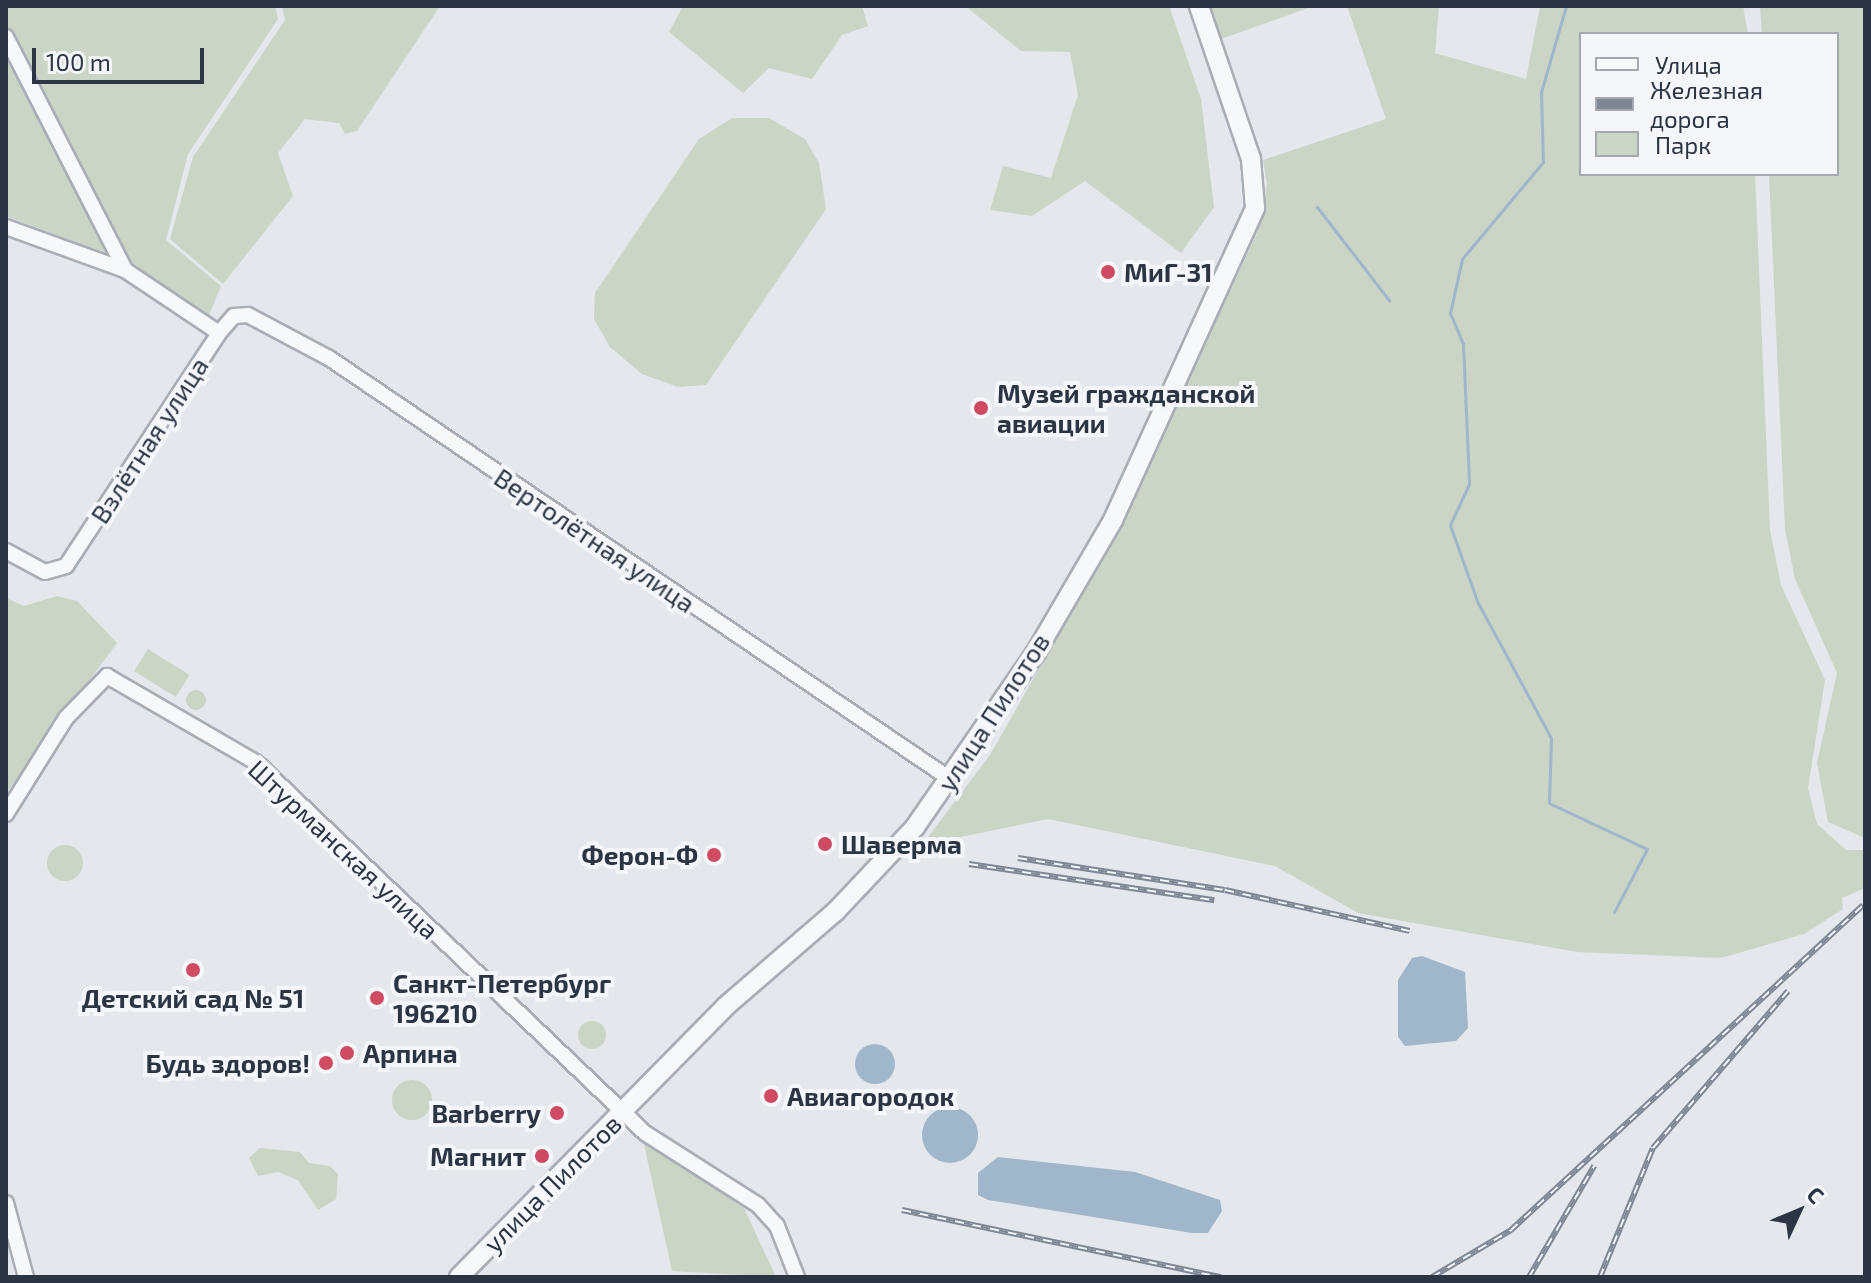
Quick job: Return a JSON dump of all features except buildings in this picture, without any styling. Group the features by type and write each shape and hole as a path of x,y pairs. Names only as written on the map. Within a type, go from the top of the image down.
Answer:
{"street":[{"name":"улица Пилотов","path":"459,1277 757,975 869,877 950,779 1113,520 1249,227 1251,159 1199,6"},
{"path":"6,37 125,270"},
{"path":"6,227 125,270 219,333"},
{"name":"Вертолётная улица","path":"234,316 261,319 329,358 950,779"},
{"name":"Взлётная улица","path":"6,551 45,572 66,566 219,333 234,316"},
{"name":"Штурманская улица","path":"6,814 66,718 107,676 257,763 622,1113 666,1150 758,1205 777,1226 797,1277"},
{"path":"6,1203 26,1277"}],"green space":[{"path":"6,6 275,6 278,19 188,154 166,240 221,286 209,315 112,256 6,216"},
{"path":"282,6 440,6 357,131 345,134 339,123 305,119 278,153 293,196 223,284 170,239 193,157 285,20"},
{"path":"683,6 862,6 868,26 842,35 812,79 769,68 743,93 669,32"},
{"path":"965,6 1169,6 1201,99 1214,207 1181,253 1085,181 1032,216 990,210 1003,166 1051,178 1078,95 1070,52 1021,51"},
{"path":"1210,6 1314,6 1221,39"},
{"path":"1347,6 1439,6 1435,53 1526,79 1540,6 1743,6 1748,32 1579,32 1579,176 1755,176 1770,530 1781,585 1825,680 1808,788 1817,824 1846,850 1865,850 1865,888 1842,898 1843,909 1804,934 1721,958 1577,952 1358,913 1275,866 1048,819 922,845 990,755 1121,525 1258,231 1267,185 1263,160 1386,119"},
{"path":"1760,6 1865,6 1865,838 1828,822 1817,763 1837,673 1795,579 1785,529 1769,176 1839,176 1839,32 1762,32"},
{"path":"732,118 769,118 805,139 819,163 826,209 706,385 678,387 642,374 610,347 594,319 595,293 699,139"},
{"path":"57,596 77,601 117,643 6,793 6,598 24,606"},
{"path":"148,649 190,675 176,697 134,671"},
{"path":"196,690 203,693 206,700 203,707 196,710 189,707 186,700 189,693"},
{"path":"65,845 78,850 83,863 78,876 65,881 52,876 47,863 52,850"},
{"path":"592,1021 602,1025 606,1035 602,1045 592,1049 582,1045 578,1035 582,1025"},
{"path":"412,1080 426,1086 432,1100 426,1114 412,1120 398,1114 392,1100 398,1086"},
{"path":"643,1140 744,1208 776,1277 672,1271"},
{"path":"260,1148 300,1152 309,1163 330,1166 338,1174 336,1199 318,1210 298,1180 278,1172 258,1176 249,1158"}],"water":[{"path":"1422,956 1465,972 1468,1028 1456,1041 1405,1046 1398,1037 1398,980 1412,958"},
{"path":"875,1044 889,1050 895,1064 889,1078 875,1084 861,1078 855,1064 861,1050"},
{"path":"950,1107 970,1115 978,1135 970,1155 950,1163 930,1155 922,1135 930,1115"},
{"path":"998,1157 1135,1172 1220,1200 1222,1211 1208,1233 1192,1233 988,1200 978,1195 978,1173"}],"waterway":[{"path":"1566,6 1541,92 1543,162 1462,259 1450,313 1463,344 1469,484 1450,525 1478,603 1551,738 1549,803 1647,849 1614,912"},
{"path":"1317,207 1389,300"}],"railway":[{"path":"1018,858 1225,890 1410,931"},
{"path":"969,864 1214,900"},
{"path":"1432,1277 1511,1230 1863,905"},
{"path":"1600,1277 1653,1148 1788,991"},
{"path":"1529,1277 1594,1166"},
{"path":"902,1210 1221,1277"}],"place":[{"name":"МиГ-31","path":"1108,272"},
{"name":"Музей гражданской авиации","path":"981,408"},
{"name":"Шаверма","path":"825,844"},
{"name":"Ферон-Ф","path":"714,855"},
{"name":"Детский сад № 51","path":"193,970"},
{"name":"Санкт-Петербург 196210","path":"377,998"},
{"name":"Арпина","path":"347,1053"},
{"name":"Будь здоров!","path":"326,1063"},
{"name":"Авиагородок","path":"771,1096"},
{"name":"Barberry","path":"557,1113"},
{"name":"Магнит","path":"542,1156"}]}
